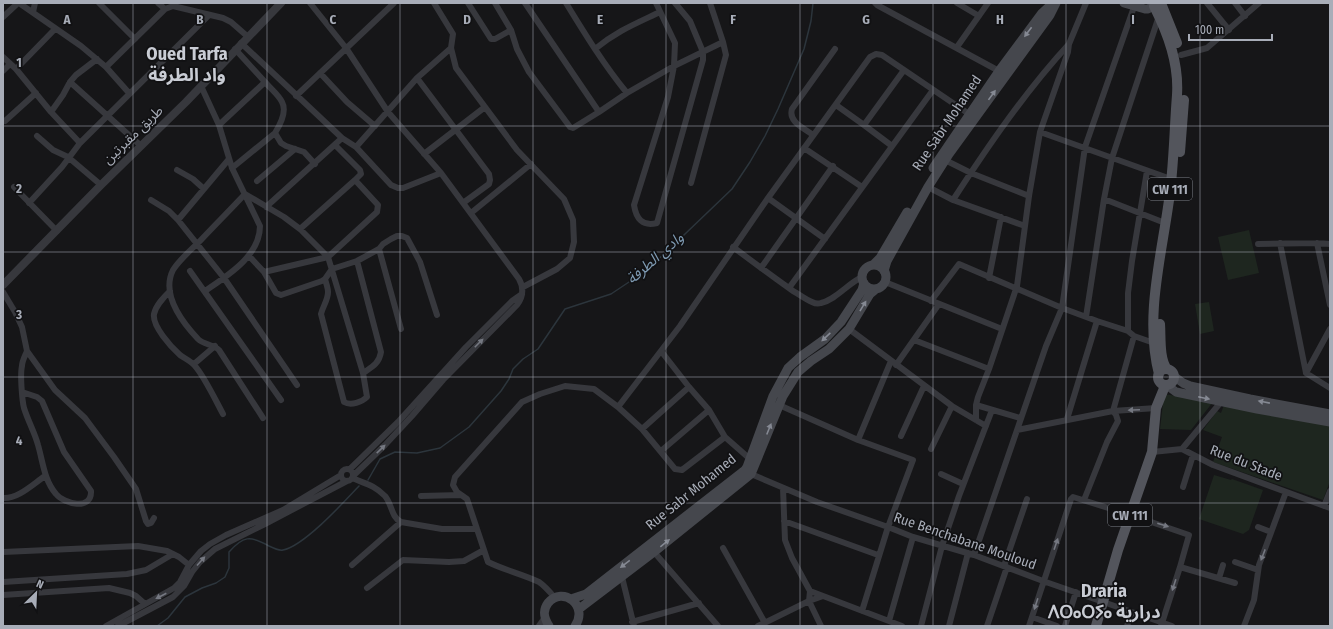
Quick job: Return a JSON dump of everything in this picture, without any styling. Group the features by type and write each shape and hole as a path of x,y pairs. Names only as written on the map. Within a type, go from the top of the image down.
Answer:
{"main road":[{"name":"Rue Sabr Mohamed","path":"873,265 880,258 940,157 969,114 1042,13 1054,3"},
{"path":"579,609 654,552 751,474 783,396 798,372 811,361 830,349 849,329 870,294 883,285 886,278 884,271 887,261 928,187 945,160 1050,15 1054,3"},
{"path":"1124,3 1138,5 1145,10 1156,4"},
{"name":"CW 111","path":"1156,4 1159,16 1172,47 1178,78 1171,179 1166,223 1157,276 1154,309 1155,360 1163,379"},
{"name":"CW 111","path":"1156,4 1172,30 1181,55 1184,95 1173,212 1161,281 1160,299 1162,356 1164,365 1163,379"},
{"path":"876,289 869,288 863,280 866,268 873,265 884,271"},
{"name":"Rue Sabr Mohamed","path":"571,599 586,594 745,470 773,396 788,368 800,357 825,339 841,322 862,290 863,280"},
{"path":"1157,406 1163,379 1173,372 1175,377 1190,386 1257,401 1330,414"},
{"path":"1163,379 1176,392 1221,402 1330,422"},
{"name":"CW 111","path":"1096,626 1118,550 1152,452 1157,406"},
{"path":"544,624 544,612 546,606 555,598 566,597 577,604 579,609 579,620 575,626"}],"street":[{"path":"3,17 19,3 81,46 97,59 129,93"},
{"path":"33,12 35,3"},
{"path":"99,3 135,39"},
{"path":"158,3 165,9"},
{"name":"طريق مقبرتين","path":"3,285 140,145 201,86 279,3"},
{"path":"118,626 173,597 184,586 200,562 214,549 351,478 385,445 440,383 517,305 522,294 523,287 520,279 441,173 388,112 346,48 310,3"},
{"path":"296,96 394,3"},
{"path":"434,3 453,34 451,48 456,68 517,150 564,199 573,220 574,242 570,258 557,269 523,287"},
{"path":"468,3 491,39 495,39 511,30"},
{"path":"495,3 511,30 517,49 529,72 570,127 573,128 627,93 674,66 723,42"},
{"path":"525,3 599,112"},
{"path":"566,3 613,76 627,93"},
{"path":"656,3 675,43 674,66 666,104 634,205 636,215 641,221 650,225 657,223 704,60 703,52 690,21 675,3"},
{"path":"691,183 726,55 710,3"},
{"path":"875,3 999,71"},
{"path":"957,3 979,16"},
{"path":"957,48 988,3"},
{"path":"976,420 976,405 978,397 1016,289 1029,196 1040,132 1068,52 1069,44 1086,3"},
{"path":"1207,3 1229,30"},
{"path":"1235,3 1246,16"},
{"path":"1181,55 1207,48 1246,16 1259,3"},
{"path":"949,626 971,554 1017,430 1046,346 1062,308 1085,147 1138,5"},
{"path":"106,67 165,9 172,6 227,20 247,36"},
{"path":"595,49 610,36 628,26 660,12"},
{"path":"30,203 62,168 68,157 80,143 209,15"},
{"path":"1086,317 1104,199 1112,158 1159,16"},
{"path":"16,69 55,29"},
{"path":"953,200 1009,117 1069,44"},
{"path":"232,168 275,133 284,109 282,101 265,82 238,46"},
{"path":"238,46 342,138 356,147 391,185 398,188 403,188 441,173"},
{"path":"356,147 416,78 451,48"},
{"path":"813,135 794,122 791,113 792,109 835,48"},
{"path":"618,407 662,351 733,247 813,135 873,55 882,55 969,114"},
{"path":"3,57 16,69 51,112 80,143"},
{"path":"51,112 76,75 97,59"},
{"path":"3,71 10,64"},
{"path":"864,125 904,70"},
{"path":"320,73 347,102 375,126"},
{"path":"416,78 489,174 489,184 463,203"},
{"path":"70,82 140,145"},
{"path":"219,125 265,82"},
{"path":"201,86 219,125 232,168 260,226 259,236 249,256 224,278 205,291"},
{"path":"789,288 932,90"},
{"path":"5,121 36,94"},
{"path":"836,105 892,146"},
{"path":"424,154 485,107"},
{"path":"1040,132 1171,179"},
{"path":"275,133 281,143 304,152 315,164"},
{"path":"37,136 53,150 68,157 101,185"},
{"path":"266,207 342,138"},
{"path":"300,229 361,174 360,170 335,145"},
{"path":"804,148 833,166 862,187"},
{"path":"257,181 295,149"},
{"path":"178,220 229,159"},
{"path":"945,160 971,173 1029,196"},
{"path":"471,213 531,164"},
{"path":"761,268 833,166"},
{"path":"177,170 193,179 204,189"},
{"path":"1128,331 1128,293 1139,213 1147,171"},
{"path":"264,272 328,257 377,212 378,205 355,180"},
{"path":"14,187 57,231"},
{"path":"928,187 953,200 1025,226"},
{"path":"245,194 284,217 300,229 328,257 363,373 367,396 365,399 351,404 344,402 321,314 327,299 328,291 325,279"},
{"path":"245,194 181,259 173,271 170,280 170,291 174,306 197,338 201,342 215,346 219,350 263,418"},
{"path":"768,198 825,239"},
{"path":"1104,199 1166,223"},
{"path":"151,200 169,211 178,220 224,278 297,385"},
{"path":"989,278 1001,217"},
{"path":"249,256 264,272 276,293 281,295 325,279 332,269 356,261 379,249 383,244 397,236 402,236 407,238 420,262 437,315"},
{"path":"1280,243 1306,373 1330,388"},
{"path":"1317,243 1330,305"},
{"path":"1258,244 1330,244"},
{"path":"733,247 789,288 812,302 821,303 838,294 850,283 863,280"},
{"path":"379,249 401,329"},
{"path":"356,261 381,352 380,359 377,364 363,373"},
{"path":"931,301 959,264 1062,308 1128,331 1134,336 1154,343"},
{"path":"190,271 281,400"},
{"path":"885,282 1002,329"},
{"path":"170,291 154,312 154,320 159,331 171,347 185,359 194,364 223,414"},
{"path":"3,292 22,327 26,351 21,368 22,392 24,408 38,442 45,476 56,494 64,500 74,504 84,502 90,498 91,490 64,452 42,401 37,397 22,392"},
{"path":"106,626 174,588 180,582 189,564 201,551 226,535 283,510 341,475 345,469 350,469 398,422 466,348 512,301 522,294"},
{"path":"858,440 894,363 914,340 939,304"},
{"path":"1066,419 1097,321"},
{"path":"849,329 952,406 986,426"},
{"path":"1306,373 1330,330"},
{"path":"1084,500 1104,449 1118,421 1113,411 1134,336"},
{"path":"914,340 989,369"},
{"path":"194,364 215,346"},
{"path":"26,351 55,390 85,418 114,457 136,489 148,524 151,523 154,518"},
{"path":"662,351 689,387 709,410 724,437 750,459"},
{"path":"555,598 545,586 539,582 488,562 467,499 457,492 453,485 455,477 522,402 540,394 565,386 594,389 618,407 642,429 675,468 682,470 724,437"},
{"path":"901,436 924,386"},
{"path":"642,429 689,387"},
{"path":"1152,452 1182,449 1221,402"},
{"path":"779,405 858,440 913,460 878,555 862,611"},
{"path":"976,405 1020,418"},
{"path":"931,449 952,406"},
{"path":"1017,430 1066,419 1113,411 1157,406"},
{"path":"661,451 709,410"},
{"path":"921,626 942,546 963,484 992,410"},
{"name":"Rue du Stade","path":"1182,449 1213,465 1327,507"},
{"path":"1183,487 1193,455"},
{"path":"350,469 353,472 351,478"},
{"name":"Rue Benchabane Mouloud","path":"751,474 816,502 913,537 1006,566 1043,581 1162,624 1172,626"},
{"path":"941,474 963,484"},
{"path":"341,475 343,479 351,478 374,486 386,498 396,519 401,522 442,529 477,529"},
{"path":"3,498 10,498 17,495 45,476"},
{"path":"783,488 785,540 792,558 810,591 809,601 821,626"},
{"path":"1327,507 1330,491"},
{"path":"1244,626 1254,600 1258,570 1286,492"},
{"path":"421,496 461,495"},
{"path":"1029,626 1072,498 1084,500 1131,514 1189,535 1162,624"},
{"path":"987,626 1027,499"},
{"path":"784,521 878,555"},
{"path":"352,565 401,522"},
{"path":"1258,527 1271,532"},
{"path":"889,621 913,537"},
{"path":"3,552 138,546 167,551 189,564"},
{"path":"723,548 765,623"},
{"path":"367,588 403,560 449,562 464,561 484,550"},
{"path":"654,552 718,626"},
{"path":"3,582 127,574 146,570 173,554"},
{"path":"1235,562 1258,570"},
{"path":"1219,578 1223,565"},
{"path":"1180,567 1235,583"},
{"path":"622,577 633,624 699,603"},
{"path":"3,595 109,588 130,593 145,604"},
{"path":"810,591 902,626"},
{"path":"1064,626 1076,592"},
{"path":"758,626 809,601 823,596"},
{"path":"1127,626 1132,612"},
{"path":"1032,617 1057,626"}],"shaded area":[{"path":"1249,230 1259,273 1228,280 1218,237"},
{"path":"1209,302 1214,331 1200,334 1195,304"},
{"path":"1164,394 1213,402 1191,430 1160,429"},
{"path":"1224,405 1330,425 1330,481 1323,500 1213,462 1222,437 1203,430 1217,411 1221,413"},
{"path":"1214,475 1232,479 1263,490 1249,530 1243,534 1199,519"}],"waterway":[{"name":"وادي الطرفة","path":"368,480 380,459 395,452 417,453 440,448 469,427 501,391 509,379 513,369 523,359 538,349 565,309 611,294 635,278 662,256 732,189 765,136 778,109 804,49 811,21 813,3"},
{"name":"وادي الطرفة","path":"157,626 168,618 185,597 202,588 216,583 225,577 229,568 229,552 238,543 243,540 252,539 280,550 292,547 302,541 323,522 359,486"}],"district":[{"name":"Oued Tarfa واد الطرفة","path":"187,64"},
{"name":"Draria ⴷⵔⴰⵔⵢⴰ درارية","path":"1104,601"}]}
